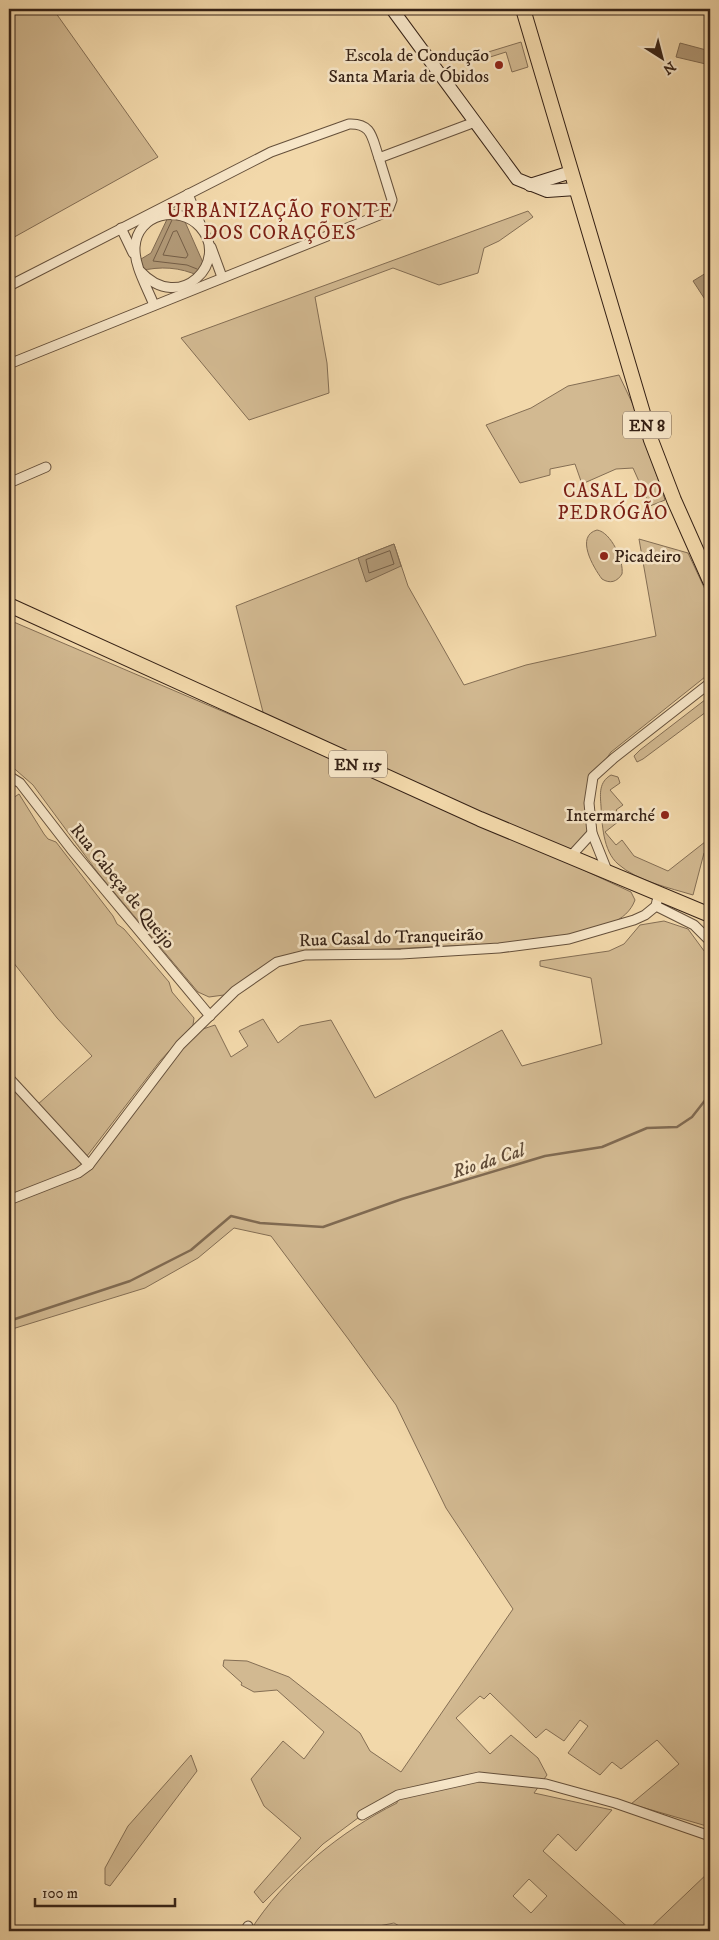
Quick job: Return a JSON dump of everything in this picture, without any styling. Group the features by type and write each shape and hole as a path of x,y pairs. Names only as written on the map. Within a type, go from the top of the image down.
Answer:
{"main road":[{"name":"EN 8","path":"524,9 651,440 705,557 710,579"},
{"name":"EN 115","path":"9,605 480,819 609,874 658,900 710,915"}],"street":[{"path":"392,9 517,179 530,185 556,192 576,189"},
{"path":"379,158 475,122"},
{"path":"9,364 154,305 187,288 222,278 382,214 389,208 392,200 368,128 361,123 349,124 271,152 188,194 156,214 146,223 139,233 135,246 135,258"},
{"path":"530,185 571,172"},
{"path":"188,194 222,278"},
{"path":"9,286 121,228 156,214 182,214 193,220 202,229"},
{"path":"121,228 154,305"},
{"path":"140,270 148,280 160,286 187,288 205,267 209,251 208,240"},
{"path":"9,484 46,468"},
{"path":"609,874 592,833 589,803 593,778 614,758 710,683"},
{"name":"Rua Cabeça de Queijo","path":"12,778 20,782 71,849 210,1016"},
{"path":"570,857 592,833"},
{"path":"658,900 694,925 710,941"},
{"name":"Rua Casal do Tranqueirão","path":"9,1200 78,1174 89,1165 180,1045 235,991 278,962 292,957 499,948 569,939 646,915 658,900"},
{"path":"9,1078 89,1165"},
{"path":"362,1815 398,1796 479,1777 546,1784 615,1803 710,1836"}],"shaded area":[{"path":"9,9 53,9 158,157 9,240"},
{"path":"521,42 528,67 512,72 506,52 487,58 485,53"},
{"path":"528,211 533,217 499,241 484,248 478,273 439,285 393,268 315,297 327,363 329,393 249,420 181,338"},
{"path":"619,375 636,411 665,500 650,506 633,468 616,469 582,484 575,464 550,469 550,475 520,483 486,425 531,408 568,386"},
{"name":"Picadeiro","path":"597,530 612,541 619,555 622,574 613,581 602,579 594,567 588,552 587,538"},
{"path":"639,539 688,553 710,600 710,673 611,752 593,778 592,833 571,853 264,716 236,606 394,544 408,586 464,685 526,665 656,636"},
{"path":"9,620 465,815 631,892 635,900 626,914 611,923 591,930 551,939 487,944 294,953 275,960 224,995 209,997 198,992 98,873 33,785 9,764"},
{"path":"710,696 710,709 637,762 634,756 640,750"},
{"path":"611,775 618,777 620,783 610,790 623,805 616,810 623,818 605,832 616,845 622,840 634,856 668,871 710,838 710,854 704,853 693,895 664,887 634,875 613,859 604,837 600,797 602,784"},
{"path":"19,794 44,834 48,839 56,842 113,916 117,924 124,929 169,982 172,992 194,1018 193,1025 160,1061 87,1156 37,1105 92,1056 57,1018 9,957 9,796 13,798"},
{"path":"664,921 688,929 710,959 710,1827 631,1804 679,1764 657,1740 621,1769 612,1762 600,1775 568,1753 588,1726 580,1720 564,1741 546,1729 536,1738 490,1693 484,1699 480,1696 456,1718 490,1754 511,1735 538,1758 547,1775 534,1793 612,1810 576,1851 558,1834 543,1851 632,1931 408,1931 394,1923 364,1929 363,1931 250,1931 279,1892 315,1857 355,1827 397,1803 398,1794 362,1815 323,1844 263,1903 254,1892 301,1838 264,1806 251,1779 283,1741 304,1759 324,1732 277,1690 254,1692 241,1685 242,1683 223,1666 224,1660 247,1661 289,1677 360,1733 370,1751 401,1772 513,1609 446,1508 396,1405 271,1236 234,1228 198,1258 145,1288 9,1330 9,1204 80,1176 180,1047 197,1031 215,1025 231,1057 248,1046 239,1031 263,1019 278,1043 300,1026 331,1020 375,1098 502,1030 522,1066 602,1044 591,978 540,966 540,961 609,951 624,944 640,925","holes":["529,1879 547,1896 531,1913 513,1896"]},
{"path":"9,1081 83,1163 80,1167 9,1197"},
{"path":"191,1755 197,1771 110,1886 105,1884 105,1868 128,1826"},
{"path":"710,1871 710,1931 647,1931"}],"water":[{"path":"680,43 710,51 710,65 676,57"},
{"path":"170,213 182,215 205,267 199,276 170,268 140,271 136,262 151,253"},
{"path":"706,273 710,281 710,298 706,301 693,281"},
{"path":"394,544 401,566 366,582 358,558"}],"waterway":[{"name":"Rio da Cal","path":"9,1321 130,1281 191,1250 231,1216 260,1223 323,1227 402,1199 545,1156 602,1147 647,1128 677,1127 692,1117 710,1094"}],"place":[{"name":"Escola de Condução Santa Maria de Óbidos","path":"499,65"},
{"name":"Picadeiro","path":"604,556"},
{"name":"Intermarché","path":"665,815"}],"district":[{"name":"URBANIZAÇÃO FONTE DOS CORAÇÕES","path":"280,221"},
{"name":"CASAL DO PEDRÓGÃO","path":"613,501"}]}
